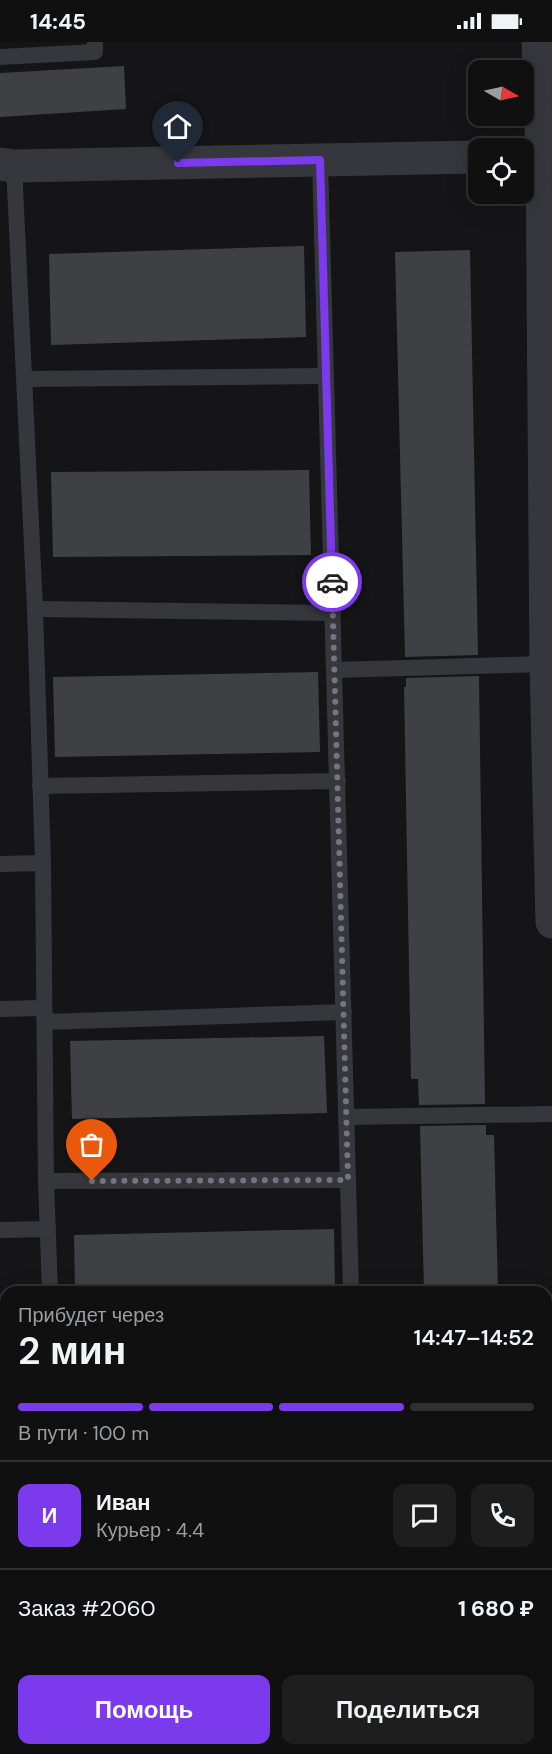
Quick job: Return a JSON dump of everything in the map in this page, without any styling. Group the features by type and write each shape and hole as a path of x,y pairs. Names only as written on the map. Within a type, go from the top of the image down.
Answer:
{"street":[{"path":"538,42 552,922"},
{"path":"7,165 468,157"}],"lane":[{"path":"0,57 95,52 95,42"},
{"path":"320,160 351,1286"},
{"path":"7,165 25,379 35,609 43,863 46,1181 50,1286"},
{"path":"25,379 326,376"},
{"path":"35,609 333,612"},
{"path":"335,670 549,664"},
{"path":"40,786 338,782"},
{"path":"0,864 43,863"},
{"path":"0,1009 44,1015 344,1012"},
{"path":"347,1117 552,1114"},
{"path":"46,1181 348,1180"},
{"path":"0,1230 48,1228"}],"building":[{"path":"124,66 126,109 0,117 0,73"},
{"path":"304,246 306,337 51,345 49,254"},
{"path":"470,250 478,655 405,657 395,252"},
{"path":"309,470 311,555 53,557 51,472"},
{"path":"318,672 320,752 55,757 53,677"},
{"path":"479,676 485,1104 419,1105 418,1079 411,1079 404,687 406,687 406,678"},
{"path":"324,1036 327,1113 72,1119 70,1041"},
{"path":"486,1125 486,1135 494,1135 498,1286 424,1286 420,1126"},
{"path":"334,1229 335,1286 75,1286 74,1235"}],"way so far":[{"path":"92,1181 348,1180 332,582"}],"route":[{"path":"178,163 320,160 332,582"}]}
